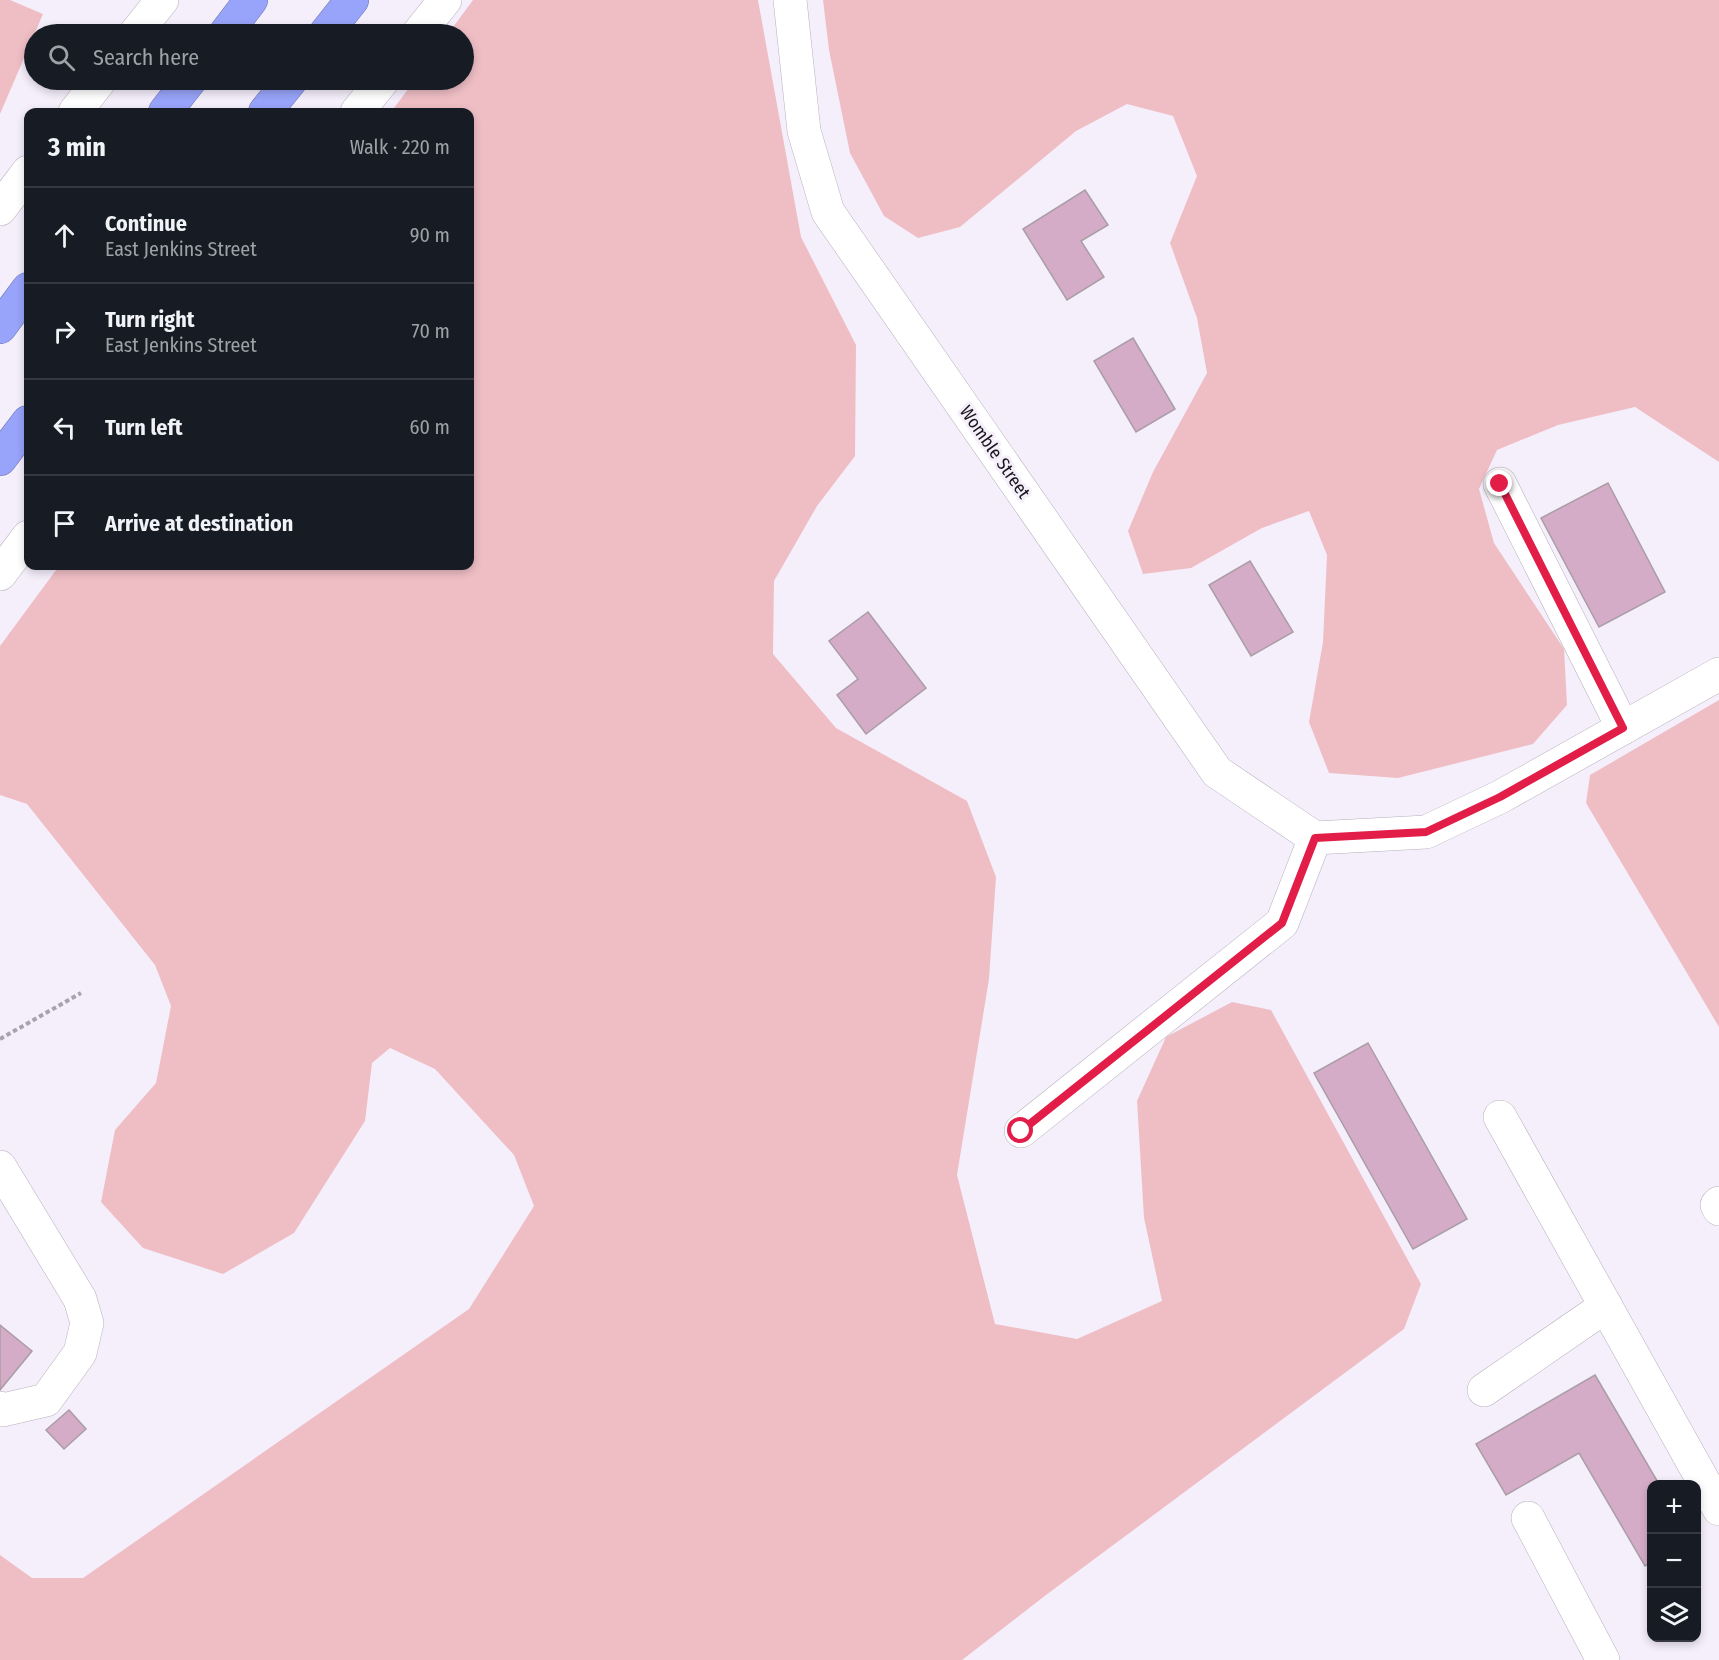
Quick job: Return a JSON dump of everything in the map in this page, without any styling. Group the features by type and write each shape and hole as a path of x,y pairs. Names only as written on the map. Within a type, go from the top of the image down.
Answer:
{"highway":[{"path":"233,24 251,0"},
{"path":"333,24 352,0"},
{"path":"168,108 182,90"},
{"path":"269,108 283,90"},
{"path":"0,327 24,295"},
{"path":"0,459 24,427"}],"street":[{"path":"143,24 162,0"},
{"path":"426,24 445,0"},
{"name":"Womble Street","path":"790,0 804,130 828,212 1217,772 1315,838"},
{"path":"78,108 92,90"},
{"path":"360,108 375,90"},
{"path":"0,209 24,177"},
{"path":"1500,484 1623,728"},
{"path":"0,574 24,542"},
{"path":"1021,1131 1282,923 1315,838 1426,832 1500,797 1719,674"},
{"path":"1500,1117 1719,1509"},
{"path":"0,1167 80,1299 87,1323 80,1353 46,1400 3,1410 0,1408"},
{"path":"1719,1203 1717,1205 1719,1209"},
{"path":"1484,1390 1606,1306"},
{"path":"1528,1518 1603,1660"}],"path":[{"path":"0,1039 81,993"}],"shaded area":[{"path":"0,0 10,0 43,14 39,24 24,24 24,58 0,114"},
{"path":"473,0 758,0 801,237 856,345 855,456 817,506 774,581 773,654 836,728 967,801 996,877 989,979 957,1175 995,1324 1077,1339 1162,1301 1144,1218 1137,1101 1166,1037 1232,1002 1271,1010 1421,1284 1404,1329 962,1660 0,1660 0,1555 32,1578 83,1578 469,1309 534,1206 514,1155 435,1069 390,1048 372,1063 365,1121 294,1233 223,1274 143,1248 101,1202 115,1130 156,1083 171,1006 155,965 27,804 0,795 0,646 56,570 474,570 474,108 394,108 408,90 474,90 474,24 455,24"},
{"path":"823,0 1719,0 1719,462 1635,407 1558,425 1497,450 1479,489 1494,543 1564,649 1567,705 1533,744 1398,778 1329,773 1309,722 1323,642 1327,555 1309,511 1262,528 1191,568 1143,574 1128,531 1153,472 1207,373 1197,318 1170,243 1197,176 1173,116 1127,104 1076,131 960,227 918,238 884,216 850,153 829,50"},
{"path":"1719,700 1719,1027 1586,803 1590,775"}],"building":[{"path":"1085,190 1108,225 1081,241 1104,277 1067,300 1023,229"},
{"path":"1133,338 1175,409 1136,432 1094,361"},
{"path":"1608,483 1665,592 1599,627 1541,518"},
{"path":"1250,561 1293,632 1251,656 1209,585"},
{"path":"868,612 926,688 866,734 837,695 858,679 829,641"},
{"path":"1368,1043 1467,1219 1413,1249 1314,1073"},
{"path":"0,1325 32,1351 0,1390"},
{"path":"1595,1375 1657,1480 1647,1480 1647,1565 1645,1566 1579,1453 1506,1495 1476,1444"},
{"path":"69,1410 86,1429 64,1449 46,1430"}],"route":[{"path":"1021,1131 1282,923 1315,838 1426,832 1500,797 1623,728 1500,484"}]}
